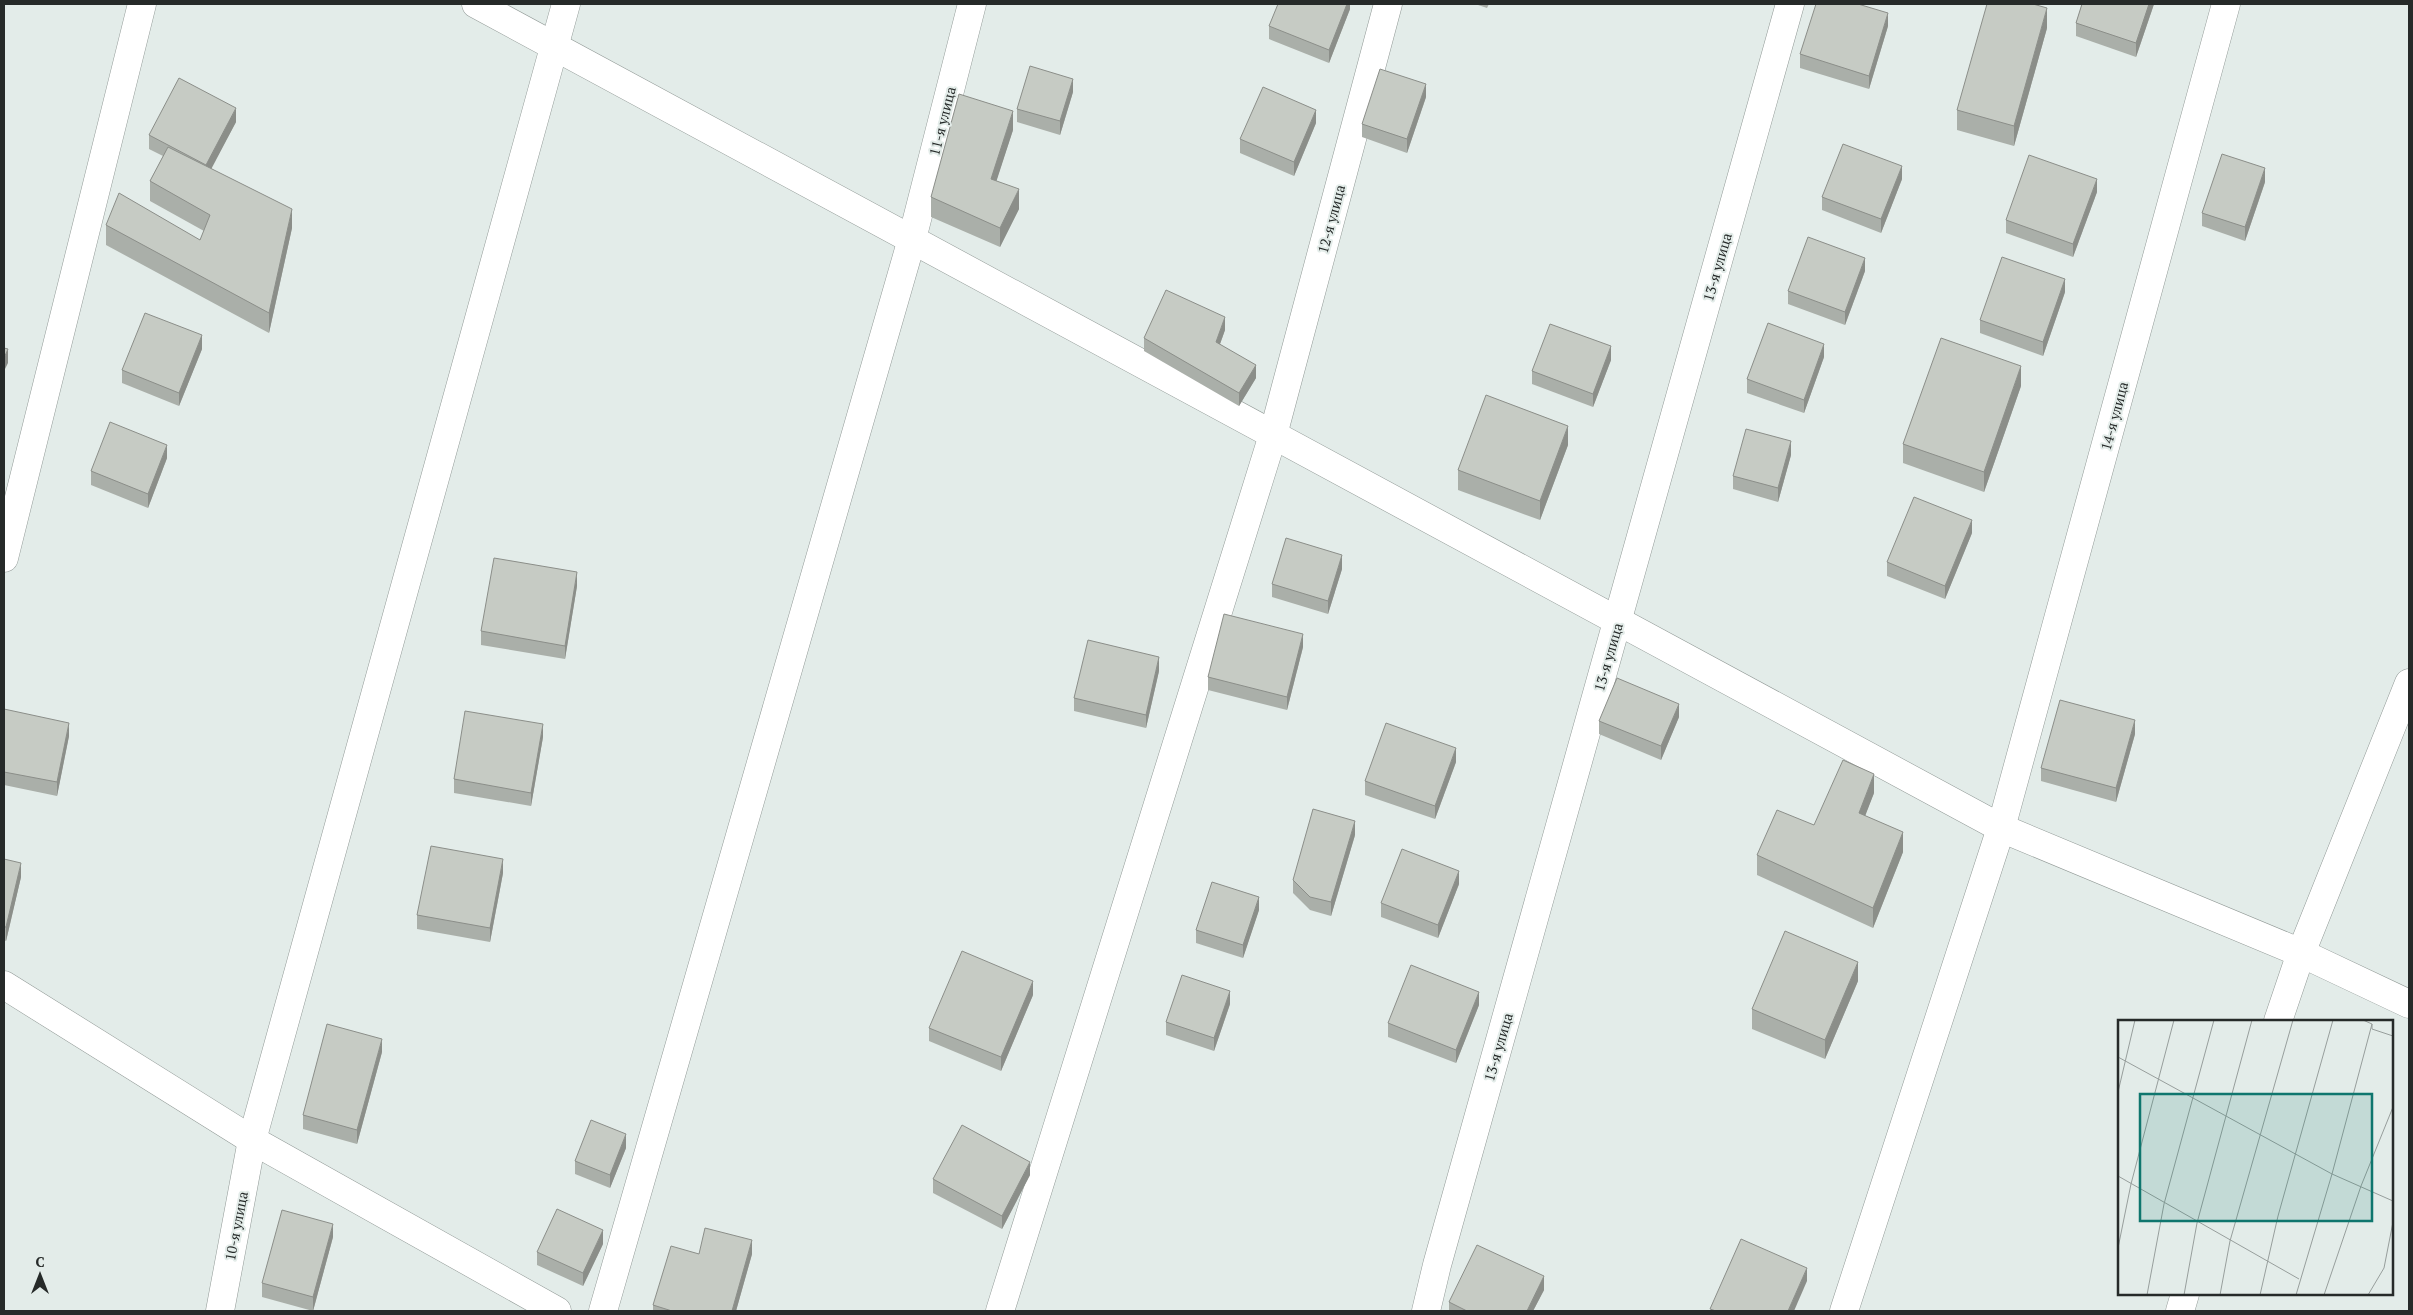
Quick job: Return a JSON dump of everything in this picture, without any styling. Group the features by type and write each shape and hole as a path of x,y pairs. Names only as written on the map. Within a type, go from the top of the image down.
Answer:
{"street":[{"path":"4,558 142,4"},
{"path":"476,4 2001,828 2301,953 2409,1004"},
{"path":"555,47 566,4"},
{"name":"11-я улица","path":"603,1311 912,239 972,4"},
{"name":"12-я улица","path":"1000,1311 1273,435 1388,4"},
{"name":"13-я улица","path":"1426,1311 1790,4"},
{"name":"14-я улица","path":"1844,1311 2001,828 2226,4"},
{"name":"10-я улица","path":"220,1311 252,1140 555,47"},
{"path":"2278,1020 2301,953 2409,683"},
{"path":"4,985 252,1140 558,1311"},
{"path":"2180,1311 2186,1295"}],"building":[{"path":"1278,4 1347,4 1329,50 1269,26"},
{"path":"1816,4 1858,4 1888,13 1869,76 1800,54"},
{"path":"1987,4 2033,4 2047,8 2014,126 1957,110"},
{"path":"2082,4 2149,4 2136,43 2076,23"},
{"path":"1030,66 1073,79 1060,121 1017,109"},
{"path":"1380,69 1426,84 1407,139 1362,124"},
{"path":"179,78 236,108 206,165 149,135"},
{"path":"1263,87 1316,110 1294,162 1240,139"},
{"path":"959,94 1013,111 991,179 1019,189 1000,228 931,197"},
{"path":"1843,144 1902,166 1881,219 1822,197"},
{"path":"168,147 292,209 269,313 106,225 119,193 200,240 210,215 150,181"},
{"path":"2222,154 2265,168 2245,227 2202,213"},
{"path":"2029,155 2097,179 2073,244 2006,220"},
{"path":"1808,237 1865,258 1845,312 1788,291"},
{"path":"2002,257 2065,279 2043,342 1980,320"},
{"path":"1166,290 1225,317 1216,342 1256,365 1239,393 1144,338"},
{"path":"145,313 202,335 179,393 122,370"},
{"path":"1768,323 1824,344 1804,400 1747,379"},
{"path":"1550,324 1611,346 1593,394 1532,371"},
{"path":"1941,338 2021,366 1984,472 1903,444"},
{"path":"4,348 8,349 4,358"},
{"path":"1486,395 1568,426 1540,501 1458,470"},
{"path":"110,422 167,445 148,494 91,471"},
{"path":"1746,429 1791,441 1778,488 1733,476"},
{"path":"1914,497 1972,520 1945,586 1887,562"},
{"path":"1286,538 1342,555 1328,601 1272,584"},
{"path":"494,558 577,572 565,646 481,631"},
{"path":"1224,614 1303,634 1287,697 1208,677"},
{"path":"1088,640 1159,657 1146,715 1074,698"},
{"path":"1617,678 1679,704 1661,746 1599,721"},
{"path":"2060,700 2135,720 2116,788 2041,768"},
{"path":"4,709 69,723 57,782 4,772"},
{"path":"465,711 543,724 531,793 454,779"},
{"path":"1386,723 1456,748 1435,806 1365,781"},
{"path":"1843,760 1874,774 1859,813 1903,832 1873,908 1757,855 1777,810 1814,825"},
{"path":"1313,809 1355,821 1331,902 1310,897 1293,880"},
{"path":"431,846 503,859 490,928 417,915"},
{"path":"1402,849 1459,871 1438,925 1381,903"},
{"path":"4,859 21,863 6,927 4,927"},
{"path":"1212,882 1259,897 1243,945 1196,930"},
{"path":"1785,931 1858,962 1825,1040 1752,1009"},
{"path":"962,951 1033,981 1001,1057 929,1028"},
{"path":"1411,965 1479,992 1456,1050 1388,1023"},
{"path":"1182,975 1230,991 1214,1038 1166,1022"},
{"path":"327,1024 382,1039 357,1130 303,1115"},
{"path":"591,1120 626,1134 610,1175 575,1161"},
{"path":"962,1125 1030,1162 1002,1216 933,1179"},
{"path":"557,1209 603,1230 583,1273 537,1252"},
{"path":"282,1210 333,1224 313,1297 262,1283"},
{"path":"705,1228 752,1240 732,1311 672,1311 653,1305 671,1246 699,1254"},
{"path":"1741,1239 1807,1268 1788,1311 1716,1311 1710,1309"},
{"path":"1477,1245 1544,1276 1527,1311 1467,1311 1449,1302"}]}
